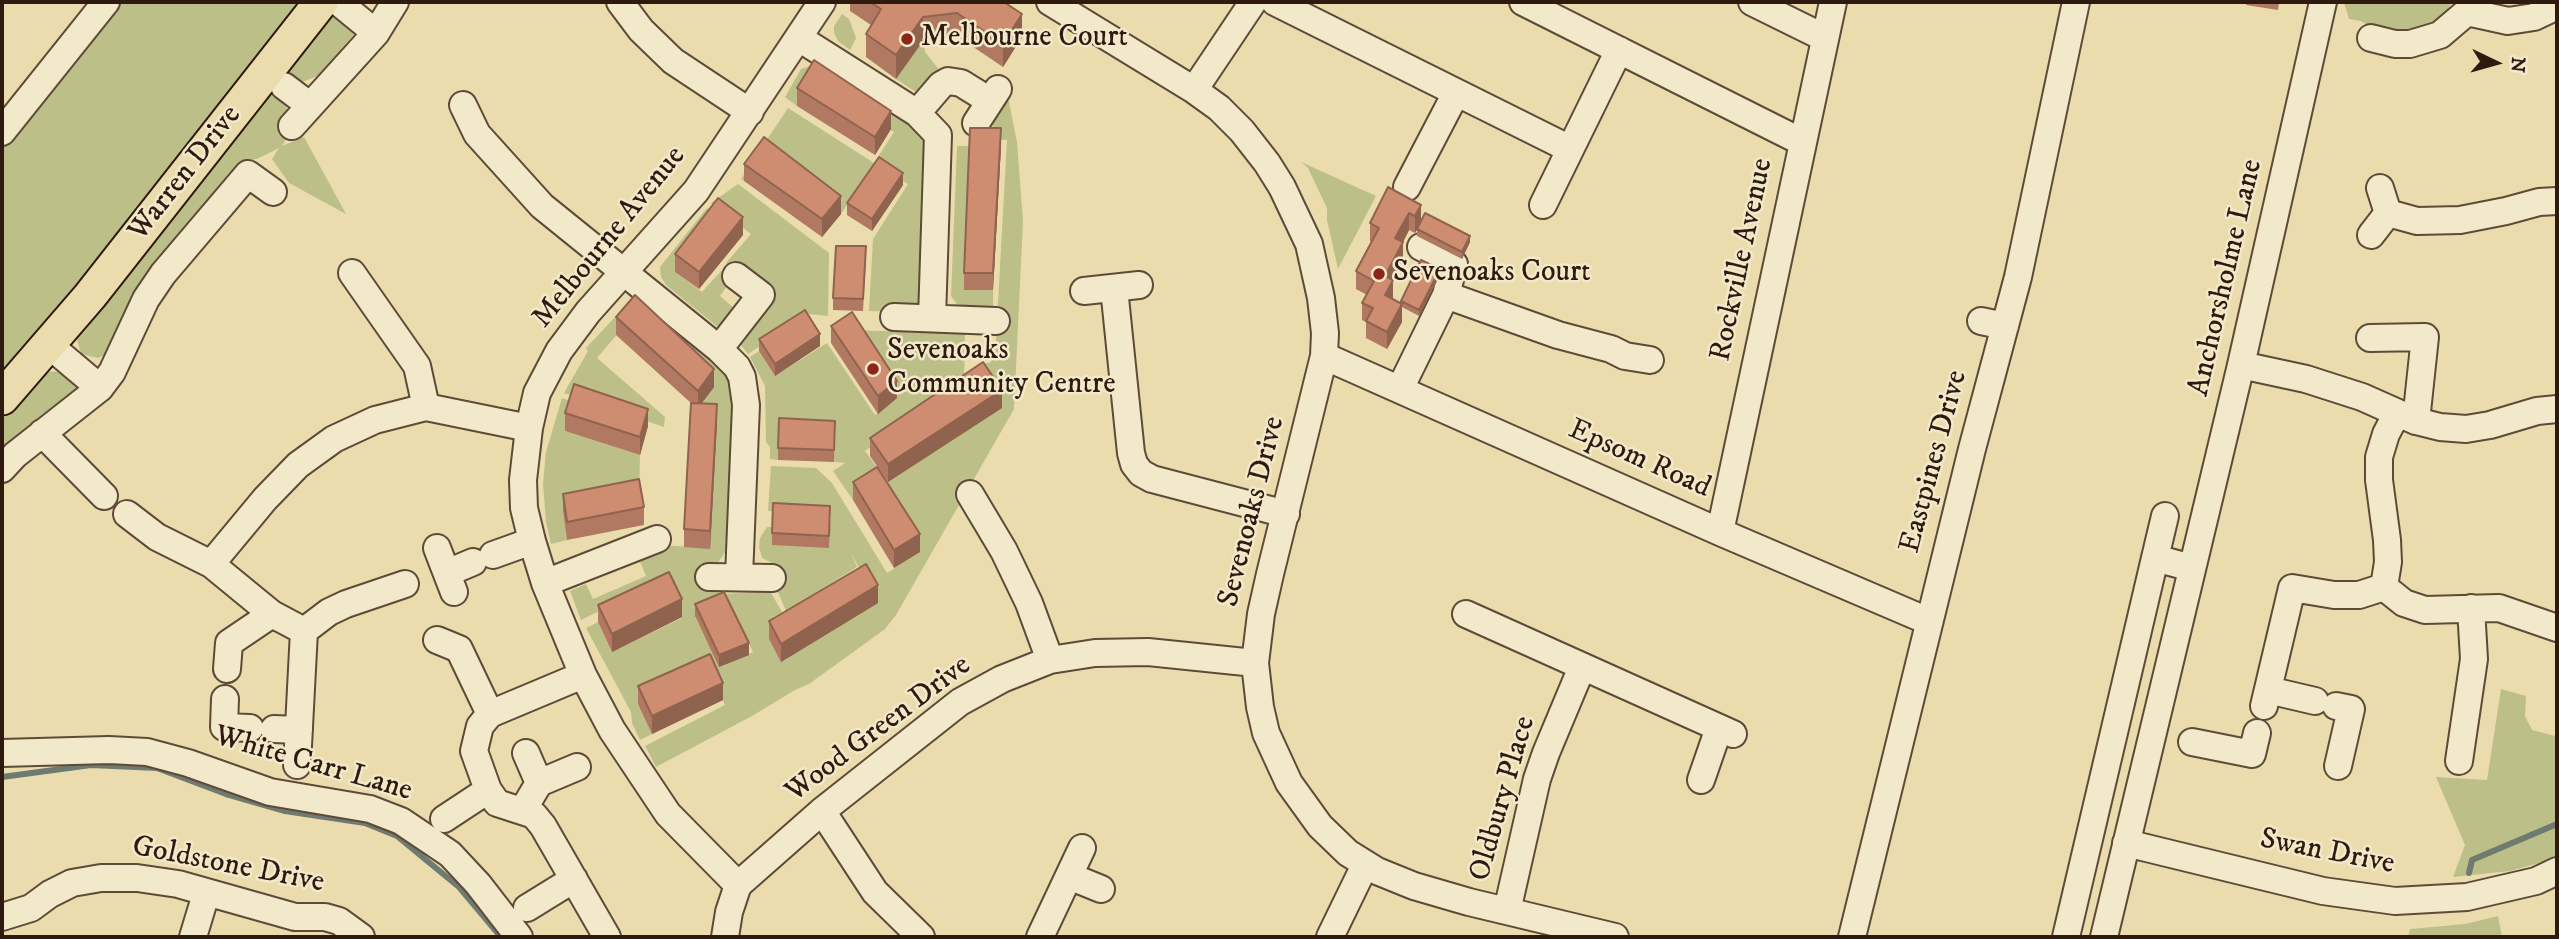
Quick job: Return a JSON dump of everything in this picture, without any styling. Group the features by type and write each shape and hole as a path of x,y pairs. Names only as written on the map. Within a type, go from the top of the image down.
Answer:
{"main road":[{"name":"Warren Drive","path":"2,398 90,296 321,2"}],"street":[{"path":"2,132 106,2"},
{"path":"338,2 376,33"},
{"name":"Warren Drive","path":"292,126 376,33 395,2"},
{"path":"620,2 641,30 673,61 750,112"},
{"name":"Melbourne Avenue","path":"738,885 668,814 612,730 583,675 545,583 531,541 524,508 523,480 528,428 537,393 559,351 588,312 696,191 822,2"},
{"name":"Sevenoaks Drive","path":"1050,2 1219,108 1259,152 1282,187 1309,244 1318,282 1325,333 1324,356 1261,614 1255,663 1266,733 1289,783 1320,826 1365,865 1414,886 1615,937"},
{"path":"1194,90 1253,2"},
{"path":"1275,2 1570,149"},
{"path":"1522,2 1567,12 1619,50 1802,142"},
{"path":"1752,2 1825,38"},
{"name":"Rockville Avenue","path":"1720,532 1833,2"},
{"name":"Eastpines Drive","path":"1852,937 1928,621 1960,446 1993,324 2018,277 2076,2"},
{"name":"Anchorsholme Lane","path":"2104,937 2241,365 2323,2"},
{"path":"2371,38 2396,44 2419,42 2448,30 2469,7 2508,21 2534,17 2557,6"},
{"path":"799,38 918,113 936,131 939,141 932,318"},
{"path":"1543,205 1619,50"},
{"path":"918,113 941,85 948,81 961,83 988,104"},
{"path":"284,86 309,105"},
{"path":"1407,187 1456,93"},
{"path":"463,105 477,134 542,206 735,364 742,377 746,405 739,577"},
{"name":"Warren Drive","path":"2,469 42,433 100,388 112,372 146,299 163,274 248,174 273,192"},
{"path":"2381,188 2388,213"},
{"path":"2388,213 2417,221 2460,220 2539,202 2557,201"},
{"path":"2371,235 2388,213"},
{"path":"1401,389 1446,295 1454,264 1420,247"},
{"path":"352,273 417,366 426,407"},
{"path":"719,349 761,295 736,276"},
{"path":"1084,292 1126,286 1131,453 1134,464 1141,473 1152,479 1286,514"},
{"path":"1446,295 1558,335 1611,349 1625,356 1650,360"},
{"path":"894,317 996,321"},
{"path":"2370,338 2425,337 2407,417 2386,434 2379,457 2379,480 2388,551 2385,587"},
{"path":"49,345 100,388"},
{"name":"Epsom Road","path":"1324,356 1928,621"},
{"path":"2241,365 2306,379 2362,397 2407,417 2466,429 2537,411 2557,410"},
{"path":"211,564 265,499 298,465 334,439 375,420 426,407 528,428"},
{"path":"42,433 104,496"},
{"path":"970,494 1004,551 1030,603 1050,660"},
{"path":"127,514 157,537 211,564 264,609 304,631"},
{"path":"2066,937 2165,516"},
{"path":"545,583 657,540"},
{"path":"437,548 450,583 483,559 531,541"},
{"path":"2155,558 2192,568"},
{"path":"709,577 772,578"},
{"path":"297,765 274,729 304,631 329,612 405,584"},
{"path":"2338,766 2351,709 2325,703 2266,698 2292,587 2334,595 2359,595 2385,587"},
{"path":"2385,587 2404,603 2425,610 2499,608 2557,628"},
{"path":"2459,761 2474,659 2471,608"},
{"path":"227,669 229,643 264,609"},
{"path":"1466,614 1726,731 1702,780"},
{"path":"437,640 460,649 490,714"},
{"name":"Wood Green Drive","path":"738,885 822,811 960,702 1002,679 1050,660 1095,653 1148,652 1255,663"},
{"name":"Oldbury Place","path":"1507,911 1537,779 1582,667"},
{"path":"583,675 490,714 480,726 474,751 488,790 497,803 523,810 534,816 543,826 607,937"},
{"path":"225,699 224,727 274,729"},
{"path":"2192,742 2252,754 2257,733"},
{"name":"White Carr Lane","path":"2,753 110,750 147,752 188,763 270,792 370,809 426,836 450,854 478,884 519,937"},
{"path":"526,753 538,783"},
{"path":"523,810 538,783 578,768"},
{"path":"444,819 488,790"},
{"path":"822,811 875,892 920,937"},
{"name":"Swan Drive","path":"2126,843 2323,891 2395,901 2467,897 2536,881 2557,872"},
{"path":"1040,937 1082,848"},
{"path":"1330,937 1365,865"},
{"path":"1069,876 1101,889"},
{"name":"Goldstone Drive","path":"2,917 31,908 72,883 102,878 136,878 178,884 295,917 332,919 361,937"},
{"path":"724,937 738,885"},
{"path":"527,908 580,889"},
{"path":"192,937 206,894"}],"green space":[{"path":"120,2 303,2 114,247 2,374 2,149"},
{"path":"2344,2 2452,2 2434,21 2396,33 2377,31 2361,21 2349,19"},
{"path":"335,13 348,21 354,34 320,75 302,82 283,102 295,123 282,146 304,137 346,214 289,183 272,159 279,148 257,159 243,161 158,259 110,352 98,358 81,354 77,339 83,326 322,18"},
{"path":"842,14 849,19 856,38 850,50 838,41 834,33 834,26"},
{"path":"923,41 925,52 948,81 928,100 896,79"},
{"path":"820,65 925,134 922,304 910,312 869,311 873,239 908,184 874,164 841,214 765,155 744,181 741,179 788,108 874,163 894,132 814,78 797,106 785,97 801,69"},
{"path":"1007,92 1017,142 1023,221 1014,409 896,615 885,629 809,684 656,767 645,746 725,705 710,672 639,704 652,734 640,740 632,723 631,712 586,628 598,622 612,652 682,618 665,583 669,577 581,620 570,591 586,584 593,599 646,576 637,554 657,545 710,548 698,408 635,313 597,358 665,417 664,427 564,393 588,351 586,348 630,301 637,300 728,372 736,401 727,549 709,577 706,590 719,591 724,604 695,617 720,667 753,652 726,594 770,591 782,612 773,617 781,632 878,603 851,553 857,567 786,611 772,578 776,565 762,558 760,538 767,527 772,527 828,548 831,514 768,511 771,466 816,468 832,483 887,573 920,552 877,485 853,500 833,471 845,463 834,462 835,433 778,460 770,459 770,447 766,442 765,386 750,357 759,351 775,376 827,343 875,415 897,398 852,330 965,334 964,383 865,451 888,482 1001,408 982,363 989,363 995,358 1007,140 991,139 994,115"},
{"path":"957,146 970,146 964,290 993,290 993,310 966,309 957,304 951,296"},
{"path":"1301,162 1376,196 1338,269 1327,220 1327,208 1308,168"},
{"path":"738,184 829,253 828,316 809,314 748,354 736,339 772,297 726,263 751,234 711,203"},
{"path":"707,208 718,216 675,272 702,292 721,271 732,279 720,296 734,308 719,328 666,285 661,277 660,267"},
{"path":"68,371 86,385 45,412 2,453 2,420 44,372"},
{"path":"562,398 574,402 565,431 640,455 639,497 563,511 567,540 551,544 543,484 546,452"},
{"path":"2501,689 2526,696 2525,716 2532,730 2555,736 2557,734 2557,858 2510,871 2453,877 2465,845 2436,777 2487,780"},
{"path":"2498,916 2502,937 2408,937 2410,929 2465,924"}],"building":[{"path":"870,2 1004,2 1022,14 1003,44 957,13 923,17 896,55 866,34 881,9"},
{"path":"814,60 891,111 875,137 797,88"},
{"path":"970,128 1001,128 993,273 964,273"},
{"path":"764,137 841,196 822,219 744,164"},
{"path":"879,157 903,173 872,219 847,203"},
{"name":"Sevenoaks Court","path":"1388,187 1421,205 1415,216 1409,213 1395,238 1403,242 1385,276 1393,280 1385,295 1402,304 1387,332 1366,321 1373,308 1362,303 1374,281 1356,271 1379,228 1370,223"},
{"path":"718,198 743,217 699,272 675,254"},
{"path":"1425,213 1470,236 1462,252 1417,229"},
{"path":"836,246 866,246 863,299 833,298"},
{"path":"1421,260 1440,269 1419,310 1401,301"},
{"path":"635,295 714,369 698,391 616,317"},
{"path":"805,310 820,334 775,364 759,339"},
{"path":"852,312 897,381 878,396 831,326"},
{"path":"983,362 1002,390 888,464 870,438"},
{"path":"574,384 648,409 640,437 565,413"},
{"path":"691,403 717,404 710,531 684,529"},
{"path":"779,418 835,421 834,450 778,448"},
{"path":"877,467 920,534 894,550 853,482"},
{"path":"639,479 644,507 567,522 563,494"},
{"path":"773,503 830,506 829,536 772,533"},
{"path":"866,564 878,585 781,644 769,621"},
{"path":"669,572 682,599 612,634 598,605"},
{"path":"724,592 749,643 719,655 695,604"},
{"path":"710,654 723,683 652,716 638,686"}],"waterway":[{"path":"2,777 91,765 157,768 226,794 285,811 365,823 397,836 459,887 501,937"},
{"path":"2469,873 2472,860 2557,824"}],"place":[{"name":"Melbourne Court","path":"907,39"},
{"name":"Sevenoaks Court","path":"1379,274"},
{"name":"Sevenoaks Community Centre","path":"873,369"}]}
